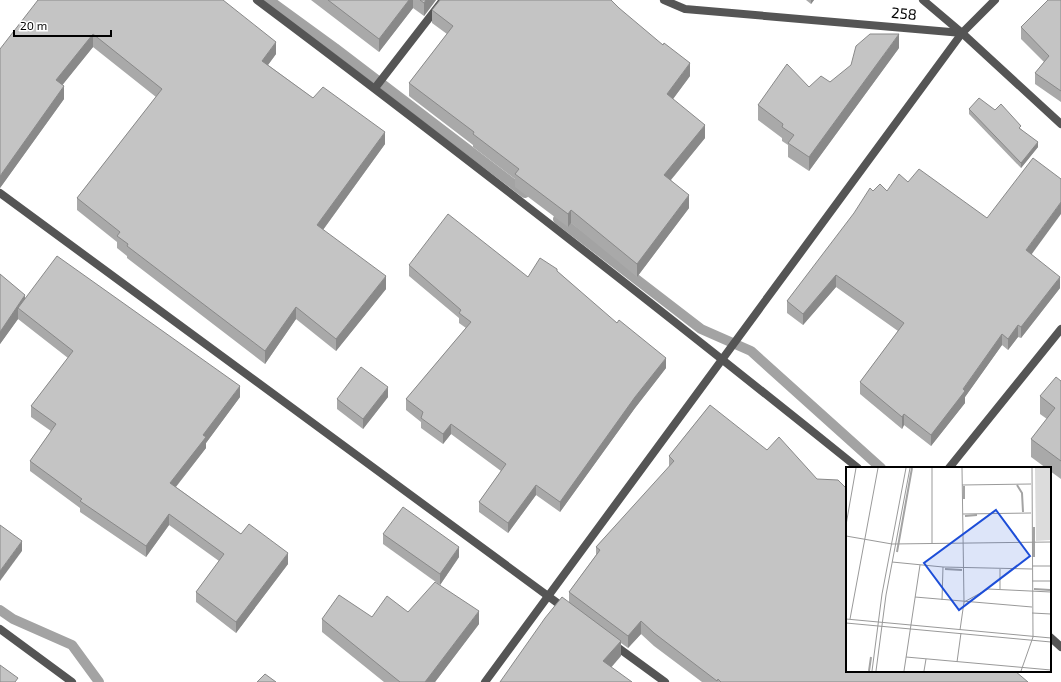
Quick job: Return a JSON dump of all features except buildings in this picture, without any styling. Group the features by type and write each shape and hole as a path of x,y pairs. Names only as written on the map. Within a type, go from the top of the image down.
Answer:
{"street":[{"path":"257,0 375,88 723,359 857,467"},
{"path":"375,88 443,0"},
{"name":"258","path":"664,0 685,9 962,33"},
{"path":"923,0 962,33 1061,124"},
{"path":"485,682 962,33 995,0"},
{"path":"0,193 573,614"},
{"path":"950,467 1061,329"},
{"path":"0,629 72,682"},
{"path":"604,637 665,682"},
{"path":"1051,638 1061,646"}],"waterway":[{"path":"269,0 335,48 525,193"},
{"path":"558,219 701,329 751,351 880,467"},
{"path":"0,610 13,619 72,645 99,682"}]}
